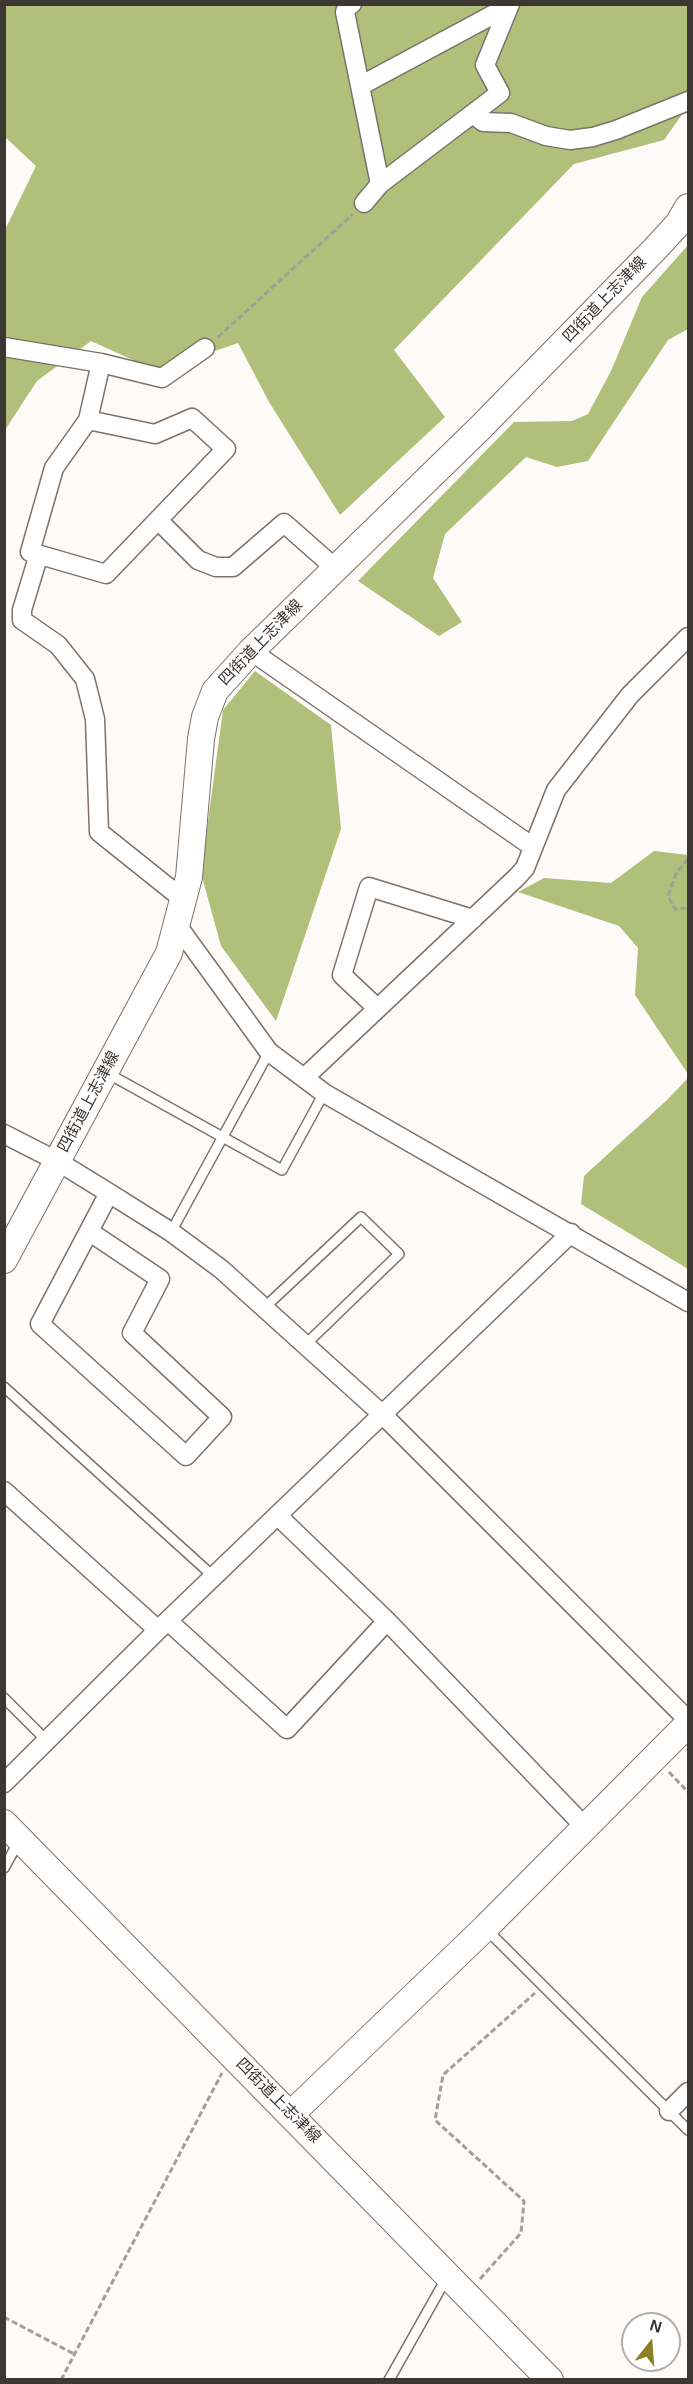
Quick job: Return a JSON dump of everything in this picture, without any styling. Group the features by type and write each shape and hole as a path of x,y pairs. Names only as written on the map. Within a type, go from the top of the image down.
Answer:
{"main road":[{"name":"四街道上志津線","path":"4,1260 169,953 189,877 201,739 205,717 215,691 251,651 489,419 663,241 678,224 688,207"},
{"path":"291,2114 485,1928 688,1725"},
{"name":"四街道上志津線","path":"12,1831 550,2379"}],"street":[{"path":"352,4 345,12 380,184"},
{"path":"360,86 510,5"},
{"path":"364,203 380,184 474,115 500,93 485,65 510,5"},
{"path":"474,115 483,122 511,123 546,136 570,140 593,137 616,130 688,102"},
{"path":"4,347 101,363 162,378 205,348"},
{"path":"88,420 155,434 192,418 226,449 106,574 30,552 54,468 88,420 101,363"},
{"path":"158,520 198,560 216,567 233,567 284,523 334,568"},
{"path":"39,554 22,610 22,620 58,645 85,679 95,719 99,832 184,900"},
{"path":"304,1078 525,868 556,790 630,695 688,637"},
{"path":"251,651 533,848"},
{"path":"377,1008 342,975 369,887 473,919"},
{"path":"177,925 269,1052 324,1093 688,1302"},
{"path":"4,1134 57,1161 110,1193 171,1232 221,1269 383,1414 688,1720"},
{"path":"90,1232 160,1279 132,1334 222,1417 186,1456 40,1324 110,1193"},
{"path":"4,1783 570,1233"},
{"path":"4,1491 287,1728 387,1621"},
{"path":"278,1516 387,1621 585,1827"},
{"path":"669,2111 688,2091"}],"lane":[{"path":"171,1232 269,1052"},
{"path":"105,1072 282,1170 324,1093"},
{"path":"264,1308 361,1216 399,1254 305,1345"},
{"path":"4,1387 214,1577"},
{"path":"4,1698 47,1741"},
{"path":"4,1868 12,1831"},
{"path":"485,1928 688,2130"},
{"path":"389,2379 448,2275"}],"path":[{"path":"205,348 364,203"},
{"path":"688,859 676,874 668,896 675,909 688,908"},
{"path":"655,1758 688,1792"},
{"path":"466,2294 521,2232 524,2201 435,2120 442,2075 543,1986"},
{"path":"61,2379 232,2054"},
{"path":"4,2317 74,2354"}],"green space":[{"path":"5,5 688,5 688,106 664,140 574,164 394,350 445,417 340,515 269,402 238,343 157,371 91,341 37,381 5,430 4,232 36,166 5,137"},
{"path":"688,245 688,329 668,340 588,461 557,467 526,457 445,534 433,578 462,622 439,636 358,581 514,422 572,421 588,414 611,371 642,297"},
{"path":"255,671 331,725 341,829 276,1021 221,946 201,873 223,710"},
{"path":"654,851 688,855 688,1074 635,995 638,948 619,926 518,892 544,878 611,883"},
{"path":"688,1078 688,1269 581,1204 584,1176"}]}
